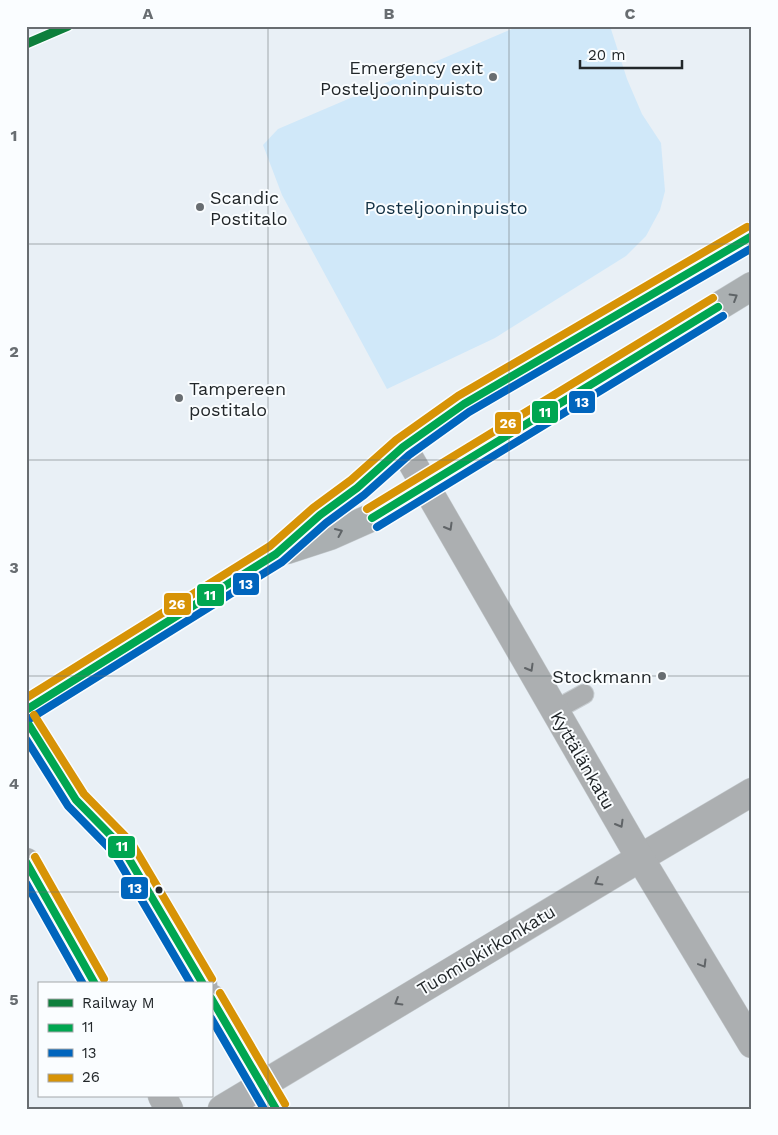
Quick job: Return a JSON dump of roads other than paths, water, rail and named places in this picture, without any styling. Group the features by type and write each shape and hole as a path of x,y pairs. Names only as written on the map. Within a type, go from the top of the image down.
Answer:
{"main road":[{"path":"26,710 276,554 320,515 358,488 403,447 464,404 752,236"},
{"path":"276,554 330,536 375,516 752,286"}],"street":[{"name":"Kyttälänkatu","path":"403,447 640,858 752,1044"},
{"path":"26,720 76,800 122,847 202,982"},
{"name":"Tuomiokirkonkatu","path":"222,1109 752,792"},
{"path":"26,862 94,982"},
{"path":"212,1000 276,1109"}],"lane":[{"path":"555,710 584,694"}],"rail line":[{"name":"M","path":"26,44 68,26"}],"place":[{"name":"Emergency exit Posteljooninpuisto","path":"493,77"},
{"name":"Scandic Postitalo","path":"200,207"},
{"name":"Tampereen postitalo","path":"179,398"},
{"name":"Stockmann","path":"662,676"}],"park label":[{"name":"Posteljooninpuisto","path":"446,207"}]}
